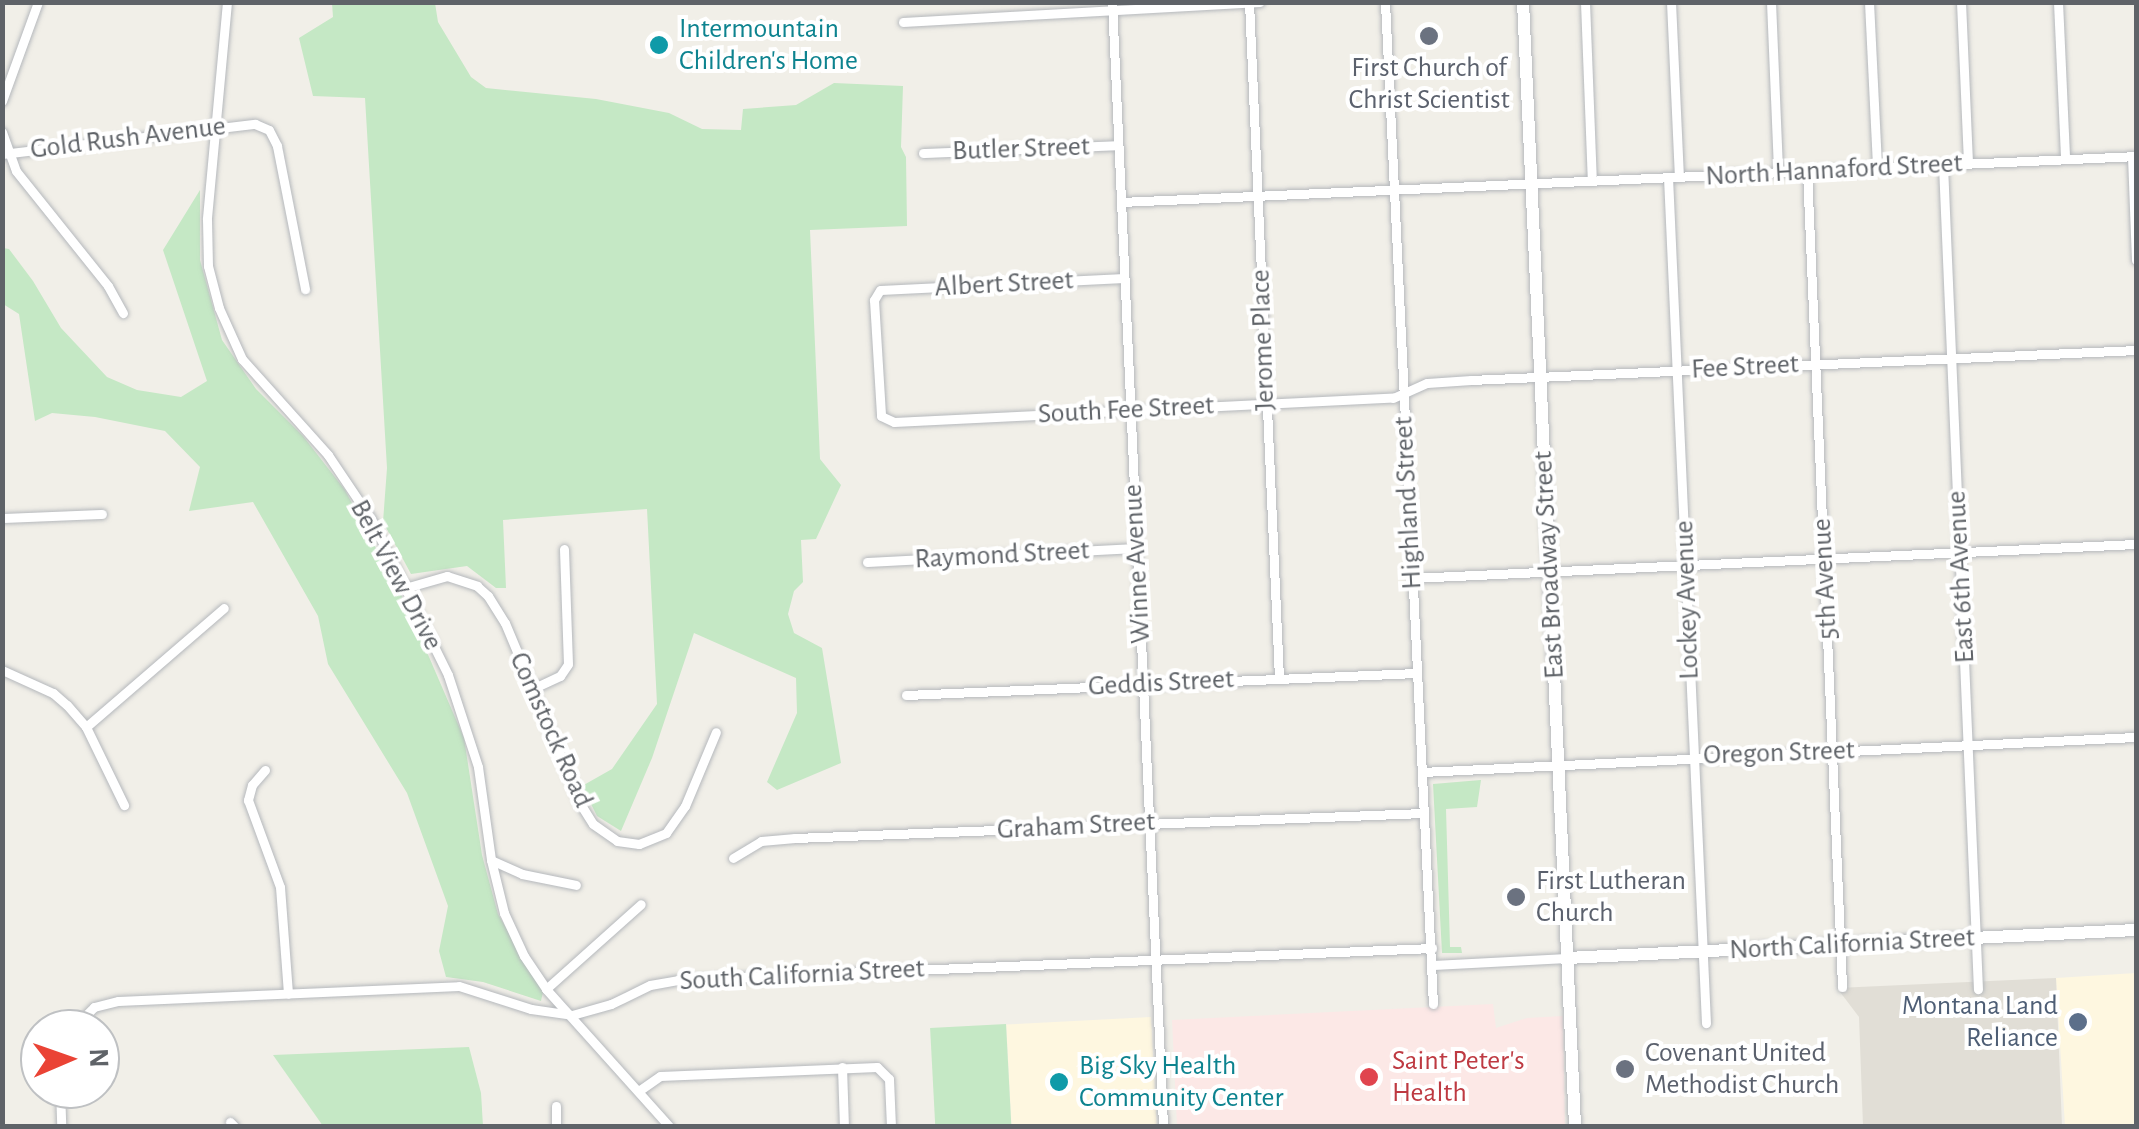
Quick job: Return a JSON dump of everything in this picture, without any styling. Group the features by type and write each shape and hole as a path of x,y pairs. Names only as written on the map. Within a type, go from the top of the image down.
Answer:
{"street":[{"path":"2,101 38,2"},
{"name":"Belt View Drive","path":"227,2 213,130 208,266 219,308 242,359 328,455 350,487 405,588 468,723 504,913 546,989 670,1126"},
{"path":"904,22 1112,6 1258,2"},
{"name":"Highland Street","path":"1384,2 1434,1004"},
{"name":"East Broadway Street","path":"1522,2 1574,1126"},
{"path":"1585,2 1592,181"},
{"name":"Lockey Avenue","path":"1671,2 1676,370 1706,1022"},
{"path":"1771,2 1778,172"},
{"path":"1869,2 1876,168"},
{"path":"1962,2 1968,164"},
{"path":"2058,2 2065,159"},
{"name":"Jerome Place","path":"1249,3 1278,677"},
{"name":"Winne Avenue","path":"1112,6 1163,1126"},
{"name":"Gold Rush Avenue","path":"5,154 255,124 269,130 277,146 304,288"},
{"path":"2,132 5,154 16,171 108,286 123,313"},
{"name":"Butler Street","path":"923,153 1118,145"},
{"path":"2134,156 2136,260"},
{"name":"North Hannaford Street","path":"1121,202 2134,156"},
{"name":"East 6th Avenue","path":"1943,165 1978,989"},
{"name":"5th Avenue","path":"1807,171 1842,987"},
{"name":"Albert Street","path":"888,422 880,410 874,300 884,289 1124,278"},
{"name":"Fee Street","path":"1540,376 2136,350"},
{"name":"South Fee Street","path":"888,422 1393,398 1427,383 1540,376"},
{"path":"2,518 102,514"},
{"path":"1412,578 2136,544"},
{"name":"Raymond Street","path":"867,562 1136,548"},
{"path":"532,689 560,676 568,664 564,549"},
{"name":"Comstock Road","path":"405,588 448,576 477,586 496,607 581,805 602,833 628,844 660,838 675,822 716,732"},
{"path":"86,727 224,608"},
{"path":"2,670 53,692 86,727 124,805"},
{"name":"Geddis Street","path":"906,695 1416,673"},
{"name":"Oregon Street","path":"1422,772 2136,737"},
{"path":"265,770 252,786 248,800 280,888 288,994"},
{"name":"Graham Street","path":"733,858 761,841 1424,812"},
{"path":"491,860 522,874 576,885"},
{"path":"546,989 641,904"},
{"name":"North California Street","path":"1567,958 2136,930"},
{"name":"South California Street","path":"93,1009 118,1002 458,986 531,1009 572,1015 610,1004 650,984 678,980 1432,948"},
{"path":"1433,966 1567,958"},
{"path":"842,1067 844,1126"},
{"path":"640,1090 660,1076 877,1067 890,1079 890,1126"},
{"path":"556,1106 556,1126"}],"shaded area":[{"path":"2136,973 2136,1126 2065,1126 2056,978"},
{"path":"2056,978 2062,1126 1863,1126 1859,1017 1837,988"},
{"name":"Saint Peter's Health","path":"1493,1004 1496,1028 1527,1018 1563,1016 1565,1126 1177,1126 1172,1020"},
{"path":"1151,1017 1157,1126 1012,1126 1006,1025"}],"green space":[{"path":"332,3 435,3 438,22 471,77 486,88 596,99 669,113 702,129 741,130 743,109 796,105 834,83 903,86 901,147 906,157 907,226 810,230 820,459 841,485 816,539 801,540 803,582 794,591 788,614 794,633 822,648 841,763 777,790 767,782 797,713 796,678 694,633 652,758 621,831 597,816 582,786 612,769 657,704 647,509 503,520 506,588 496,588 467,566 411,574 383,522 387,468 365,98 313,96 299,38 333,17"},
{"path":"200,190 200,260 222,340 256,389 303,436 345,490 407,606 464,738 482,855 498,914 543,992 541,1001 483,982 446,977 439,951 448,906 407,793 328,664 318,616 253,502 189,511 200,467 165,431 52,413 35,421 19,314 3,304 3,248 9,249 33,281 61,328 107,377 137,390 181,397 207,381 163,250"},
{"path":"1481,780 1477,807 1446,809 1450,947 1461,947 1462,953 1442,953 1433,784"},
{"path":"1006,1024 1011,1126 935,1126 930,1028"},
{"path":"469,1047 481,1093 483,1126 323,1126 273,1055"}],"place":[{"name":"First Church of Christ Scientist","path":"1429,36"},
{"name":"Intermountain Children's Home","path":"659,45"},
{"name":"First Lutheran Church","path":"1516,897"},
{"name":"Montana Land Reliance","path":"2078,1022"},
{"name":"Covenant United Methodist Church","path":"1625,1069"},
{"name":"Saint Peter's Health","path":"1369,1077"},
{"name":"Big Sky Health Community Center","path":"1059,1082"}]}
